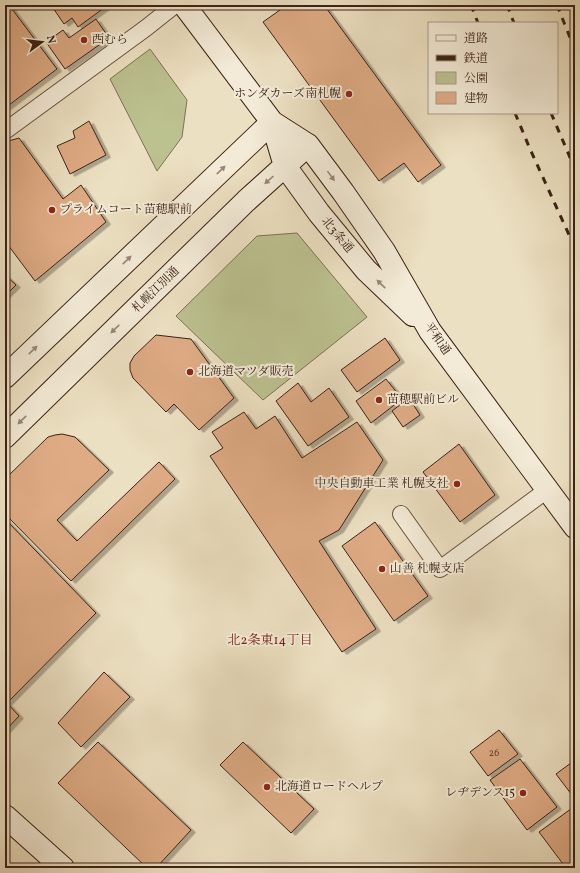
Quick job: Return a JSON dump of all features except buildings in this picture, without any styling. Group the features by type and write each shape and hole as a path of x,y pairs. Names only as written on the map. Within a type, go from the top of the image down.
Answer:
{"street":[{"name":"北3条通","path":"184,5 272,122 308,145"},
{"name":"北3条通","path":"272,122 285,166 319,213 366,270 430,331"},
{"path":"5,377 272,122"},
{"name":"札幌江別通","path":"5,436 246,201 308,145"},
{"name":"平和通","path":"308,145 384,251 430,331 575,527"},
{"path":"5,816 63,868"}],"lane":[{"path":"5,130 146,28 175,5"},
{"path":"401,514 440,569 548,490"}],"green space":[{"path":"150,49 187,100 182,137 157,171 110,79"},
{"path":"297,233 367,317 263,400 176,316 257,236"}],"railway":[{"path":"471,5 478,22"},
{"path":"507,5 514,22"},
{"path":"557,5 575,50"},
{"path":"515,114 575,248"},
{"path":"551,114 575,169"}],"place":[{"name":"西むら","path":"84,40"},
{"name":"ホンダカーズ南札幌","path":"349,94"},
{"name":"プライムコート苗穂駅前","path":"52,210"},
{"name":"北海道マツダ販売","path":"190,372"},
{"name":"苗穂駅前ビル","path":"379,400"},
{"name":"中央自動車工業 札幌支社","path":"457,484"},
{"name":"山善 札幌支店","path":"382,569"},
{"name":"北海道ロードヘルプ","path":"267,787"},
{"name":"レヂデンス15","path":"523,793"}],"district":[{"name":"北2条東14丁目","path":"270,641"}]}
